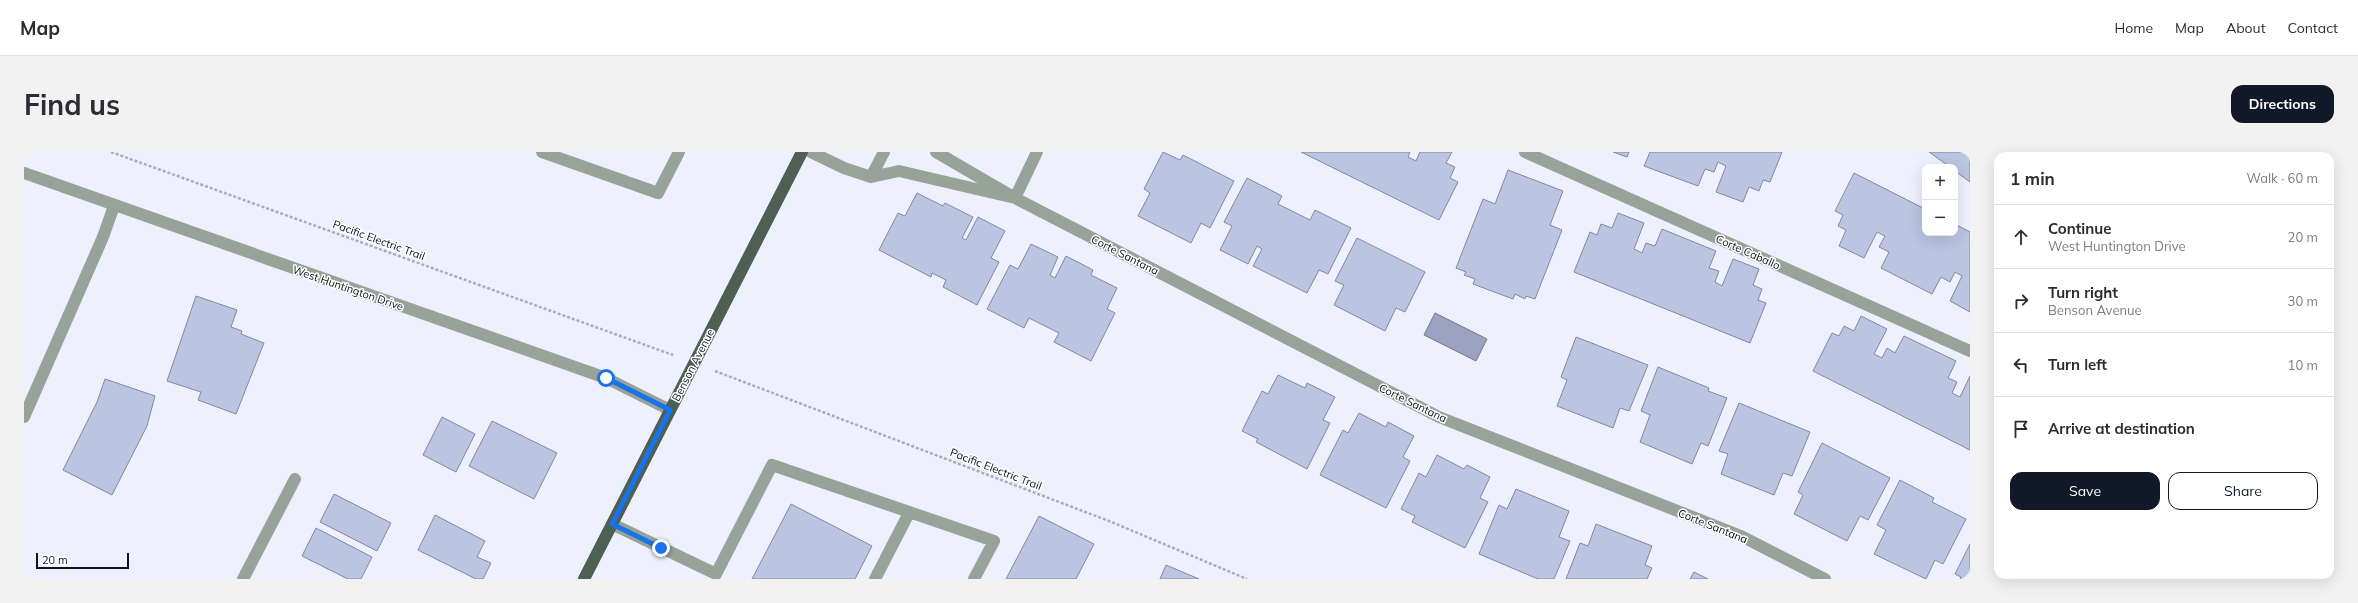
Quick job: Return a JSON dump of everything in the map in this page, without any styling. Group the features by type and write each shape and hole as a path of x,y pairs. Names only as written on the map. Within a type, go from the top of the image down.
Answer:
{"main road":[{"name":"Benson Avenue","path":"584,579 802,152"}],"street":[{"path":"542,152 658,193 679,152"},
{"path":"811,152 844,168 871,178 884,152"},
{"name":"Corte Santana","path":"936,152 1015,198 1439,416 1740,536 1825,579"},
{"path":"1015,198 1037,152"},
{"name":"Corte Caballo","path":"1525,152 1970,351"},
{"name":"Corte Santana","path":"871,178 898,171 1015,198"},
{"name":"West Huntington Drive","path":"24,173 114,206 606,378 670,410"},
{"path":"24,417 103,238 114,206"},
{"path":"612,524 715,577 772,466 994,541 974,579"},
{"path":"243,579 295,479"},
{"path":"875,579 909,513"}],"path":[{"name":"Pacific Electric Trail","path":"111,152 641,343"},
{"name":"Pacific Electric Trail","path":"738,379 1108,521 1247,579"}],"water":[{"path":"1435,313 1487,339 1476,361 1424,335"}],"building":[{"path":"1163,152 1180,160 1183,155 1234,181 1210,228 1201,223 1191,243 1138,216 1150,193 1144,189"},
{"path":"1301,152 1410,152 1408,157 1416,161 1420,152 1452,152 1446,163 1455,167 1450,178 1458,182 1439,220"},
{"path":"1613,152 1629,152 1627,157"},
{"path":"1650,152 1782,152 1770,182 1763,180 1759,191 1749,187 1743,202 1716,192 1726,166 1718,162 1714,172 1705,169 1698,186 1644,166"},
{"path":"1929,152 1970,152 1970,182 1958,173 1958,164 1946,164"},
{"path":"1508,170 1563,191 1550,225 1562,230 1535,299 1526,296 1525,299 1515,294 1513,299 1473,284 1475,279 1464,275 1466,272 1456,268 1483,199 1495,204"},
{"path":"1854,173 1922,207 1922,236 1958,236 1958,226 1970,232 1970,312 1950,301 1962,276 1955,272 1950,282 1941,277 1932,294 1881,268 1889,252 1879,247 1885,236 1877,232 1864,258 1839,246 1846,230 1838,226 1843,215 1835,211"},
{"path":"1247,178 1282,196 1278,204 1310,220 1315,210 1351,228 1328,274 1319,270 1307,293 1253,266 1262,249 1257,246 1248,264 1220,250 1232,226 1224,222"},
{"path":"917,193 943,206 945,203 973,217 962,238 966,240 978,217 1005,231 991,258 999,262 977,305 943,287 946,280 932,273 931,277 879,250 898,213 905,216"},
{"path":"1618,213 1644,223 1634,249 1642,253 1646,243 1655,246 1662,229 1716,251 1709,268 1719,271 1715,282 1722,286 1733,259 1759,269 1753,285 1762,289 1758,300 1766,303 1750,343 1574,272 1590,232 1597,235 1601,224 1612,228"},
{"path":"1357,238 1425,272 1405,312 1396,308 1385,331 1334,305 1344,285 1335,281"},
{"path":"1031,244 1058,257 1050,275 1055,278 1066,256 1093,270 1091,275 1117,288 1107,309 1115,313 1091,361 1054,342 1059,333 1029,318 1024,328 987,309 1010,265 1018,269"},
{"path":"196,296 237,310 231,327 242,331 241,334 264,343 236,414 198,400 201,392 167,381"},
{"path":"1861,316 1887,329 1874,354 1882,358 1887,348 1895,353 1904,336 1956,361 1948,378 1957,382 1952,393 1960,397 1970,376 1970,450 1813,371 1832,333 1839,336 1844,326 1854,331"},
{"path":"1576,337 1648,365 1629,411 1620,408 1613,428 1557,406 1567,380 1561,377"},
{"path":"1658,367 1709,388 1708,391 1727,398 1708,446 1701,443 1692,464 1640,442 1650,415 1641,411"},
{"path":"1278,375 1305,388 1307,383 1335,397 1323,420 1330,423 1307,469 1256,442 1258,439 1242,431 1262,391 1268,394"},
{"path":"105,379 155,396 147,426 112,495 63,470 97,402"},
{"path":"1739,403 1810,432 1792,476 1783,473 1774,495 1721,474 1728,454 1719,451"},
{"path":"1359,413 1386,427 1388,422 1414,436 1403,457 1410,461 1386,508 1320,475 1343,430 1348,433"},
{"path":"442,417 475,434 456,472 423,455"},
{"path":"492,421 557,453 534,499 469,466"},
{"path":"1822,443 1890,478 1868,520 1860,516 1847,541 1794,514 1803,495 1798,492"},
{"path":"1437,455 1464,469 1467,465 1490,477 1480,498 1488,502 1465,548 1412,522 1415,516 1401,509 1419,473 1426,477"},
{"path":"1900,480 1934,498 1932,502 1966,519 1943,564 1935,560 1926,579 1874,554 1886,530 1877,525"},
{"path":"1516,489 1569,511 1559,537 1570,541 1554,579 1538,579 1479,554 1499,505 1507,509"},
{"path":"334,494 391,523 377,551 320,522"},
{"path":"791,504 872,546 855,579 752,579"},
{"path":"435,515 485,541 477,557 491,563 483,579 476,579 418,550"},
{"path":"1039,516 1094,544 1076,579 1006,579"},
{"path":"1596,524 1652,546 1645,565 1652,568 1647,579 1566,579 1580,543 1588,546"},
{"path":"316,528 372,557 361,579 348,579 302,556"},
{"path":"1970,544 1970,579 1960,579 1961,577 1955,574"},
{"path":"1166,565 1199,579 1160,579"},
{"path":"1694,572 1708,579 1690,579"}],"route":[{"path":"606,378 670,410 612,524 661,548"}]}
